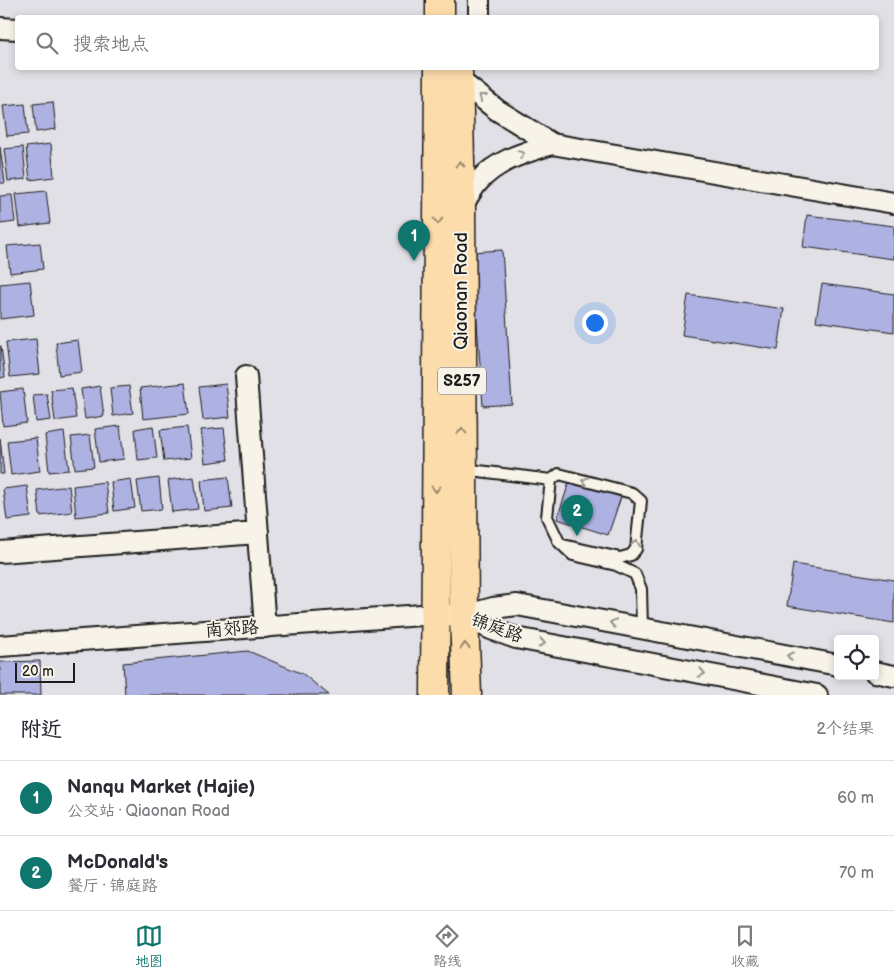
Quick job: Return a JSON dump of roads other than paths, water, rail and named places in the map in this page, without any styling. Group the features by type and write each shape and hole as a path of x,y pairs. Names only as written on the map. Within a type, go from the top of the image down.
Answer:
{"main road":[{"name":"Qiaonan Road","path":"452,71 461,209 462,469 466,695"},
{"name":"Qiaonan Road","path":"435,695 435,614 452,71"}],"street":[{"path":"0,28 15,29"},
{"path":"452,71 497,110 552,144 894,203"},
{"path":"461,209 478,182 491,170 511,158 552,144"},
{"path":"246,376 265,627"},
{"path":"0,552 258,533"},
{"name":"锦庭路","path":"464,616 517,604 834,664"},
{"name":"南郊路","path":"0,646 435,614 464,616"},
{"name":"锦庭路","path":"464,616 516,638 817,695"},
{"path":"879,673 894,676"}],"lane":[{"path":"462,469 551,480 559,474 632,493 641,502 636,549 631,555 620,558 563,545"},
{"path":"551,480 547,517 559,542 573,555 616,565 635,574 641,589 642,628"}],"place":[{"name":"Nanqu Market (Hajie)","path":"414,261"},
{"name":"McDonald's","path":"577,536"}]}
